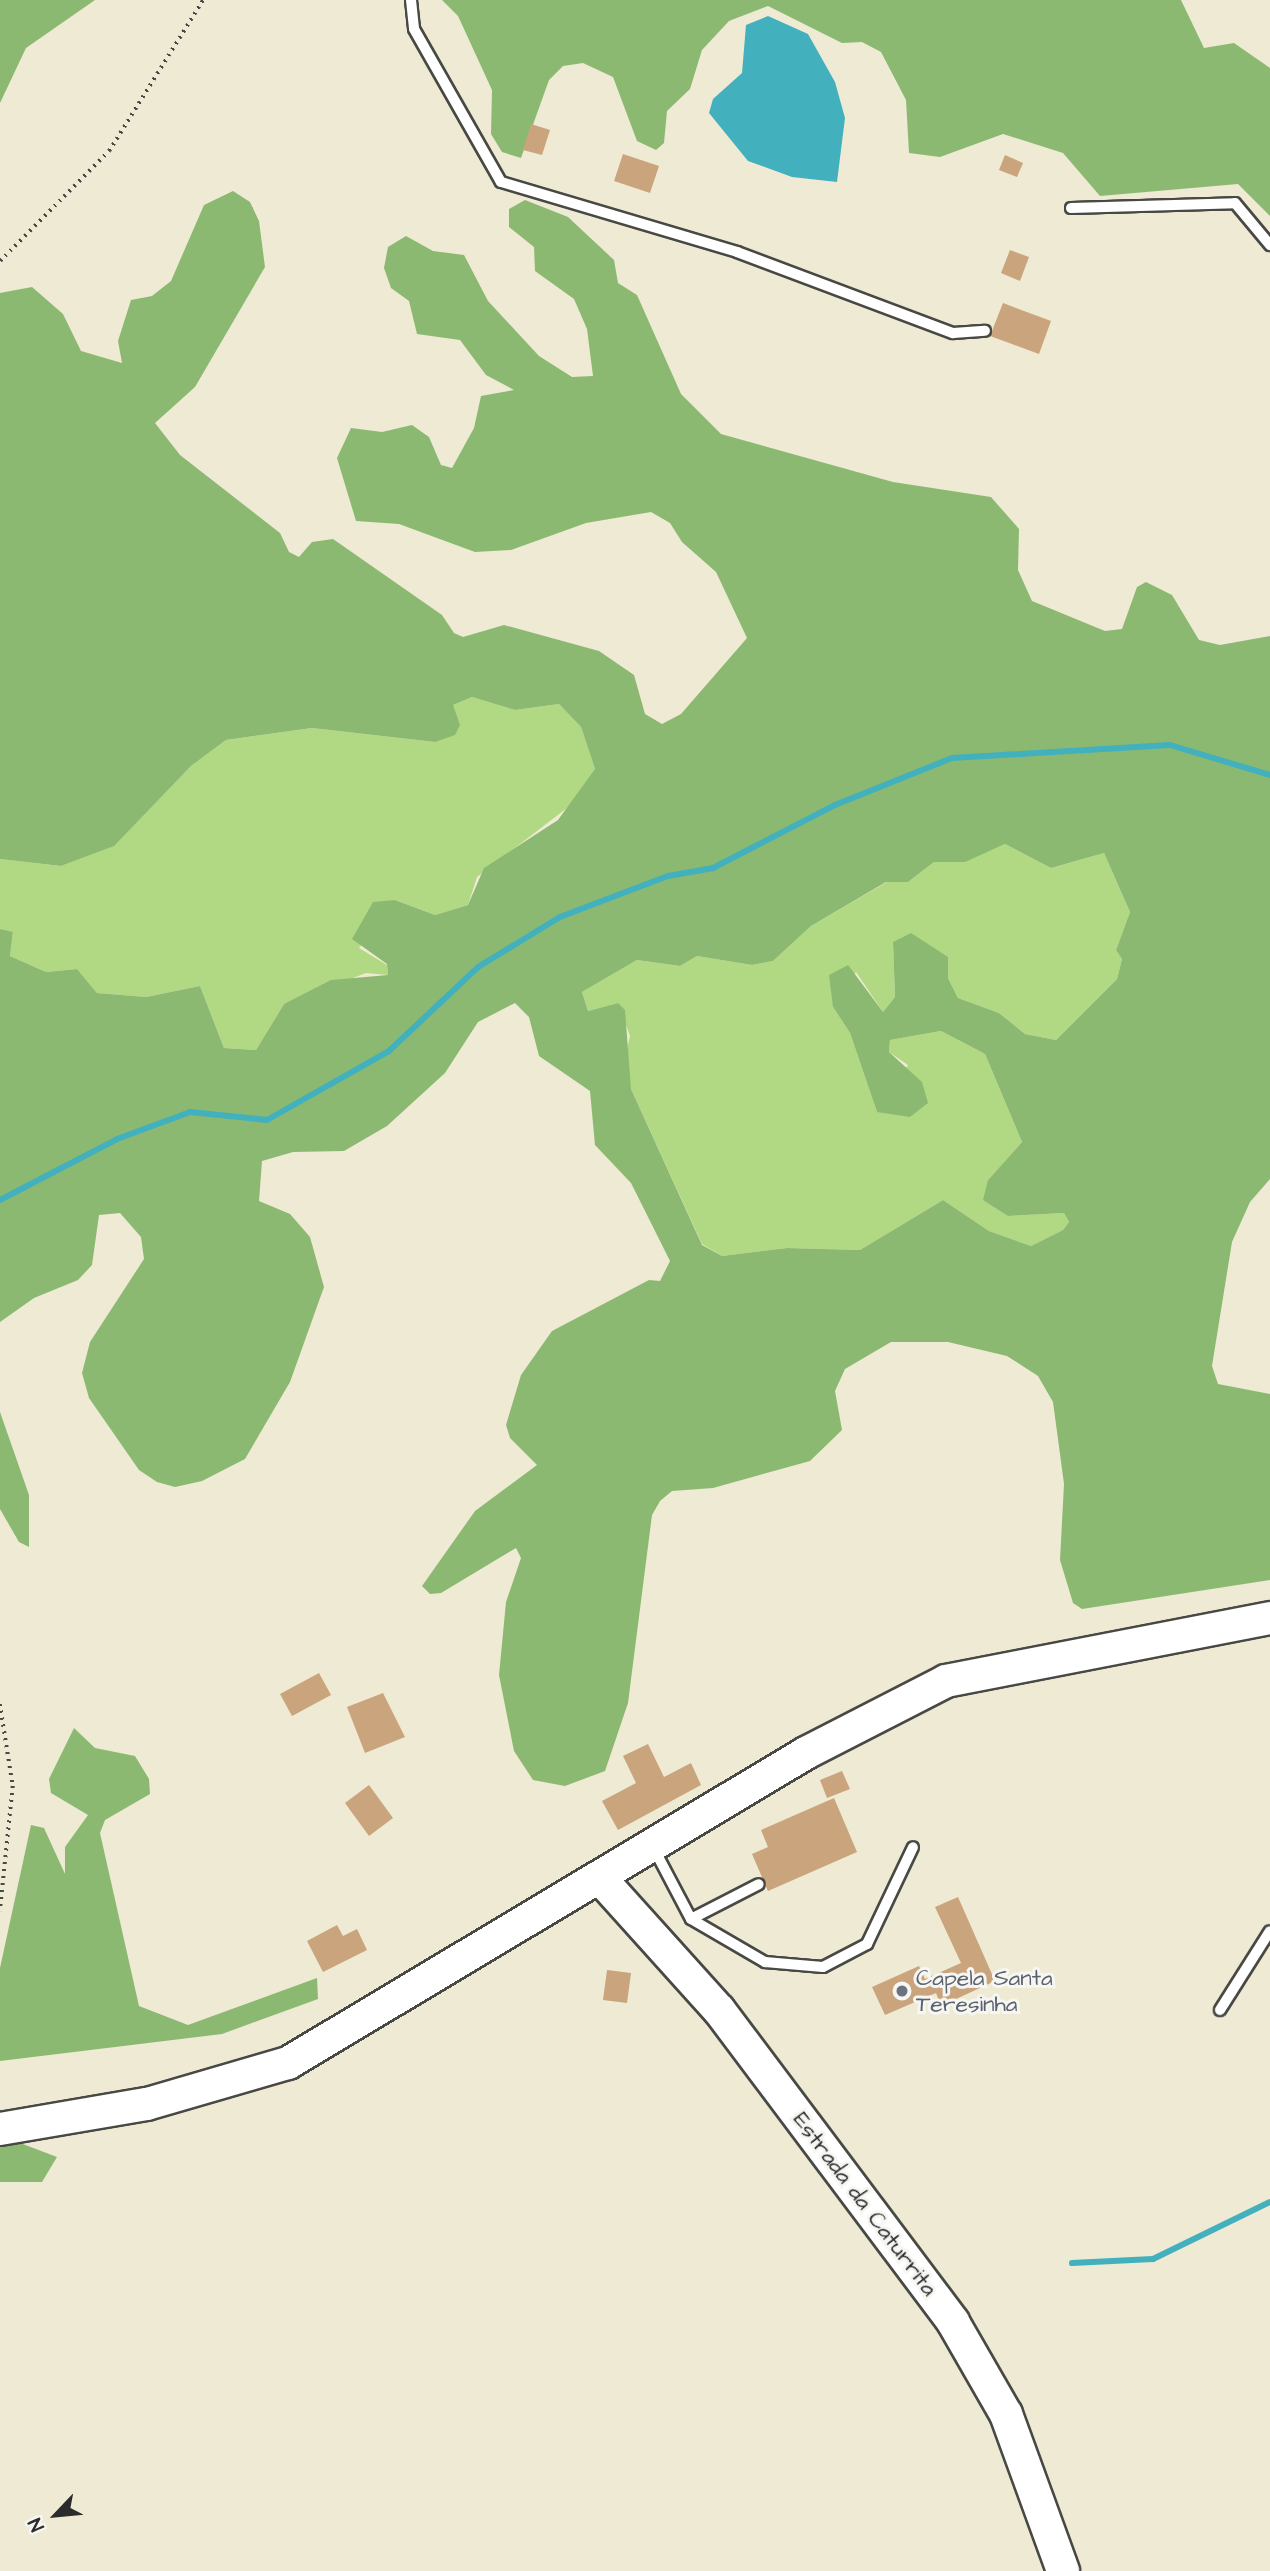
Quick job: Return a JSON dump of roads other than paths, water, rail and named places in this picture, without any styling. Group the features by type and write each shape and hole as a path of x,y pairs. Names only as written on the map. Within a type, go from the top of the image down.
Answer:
{"main road":[{"path":"0,2129 158,2102 288,2063 600,1878 651,1843 880,1711 946,1681 1270,1618"},
{"name":"Estrada da Caturrita","path":"600,1878 719,2010 953,2322 1006,2414 1063,2571"}],"lane":[{"path":"411,0 414,29 501,182 737,252 953,333 985,331"},
{"path":"1071,208 1235,203 1270,245"},
{"path":"651,1843 691,1919 765,1962 822,1967 867,1944 913,1847"},
{"path":"691,1919 759,1884"},
{"path":"1220,2010 1270,1931"}],"water":[{"path":"768,16 808,34 835,82 845,118 837,182 792,177 748,161 709,113 713,99 742,73 746,25"}],"waterway":[{"path":"0,1200 117,1139 190,1112 267,1120 389,1051 478,967 560,917 668,876 713,868 835,805 952,758 1170,745 1270,775"},
{"path":"1072,2263 1153,2259 1270,2202"}],"place":[{"name":"Capela Santa Teresinha","path":"902,1991"}]}
